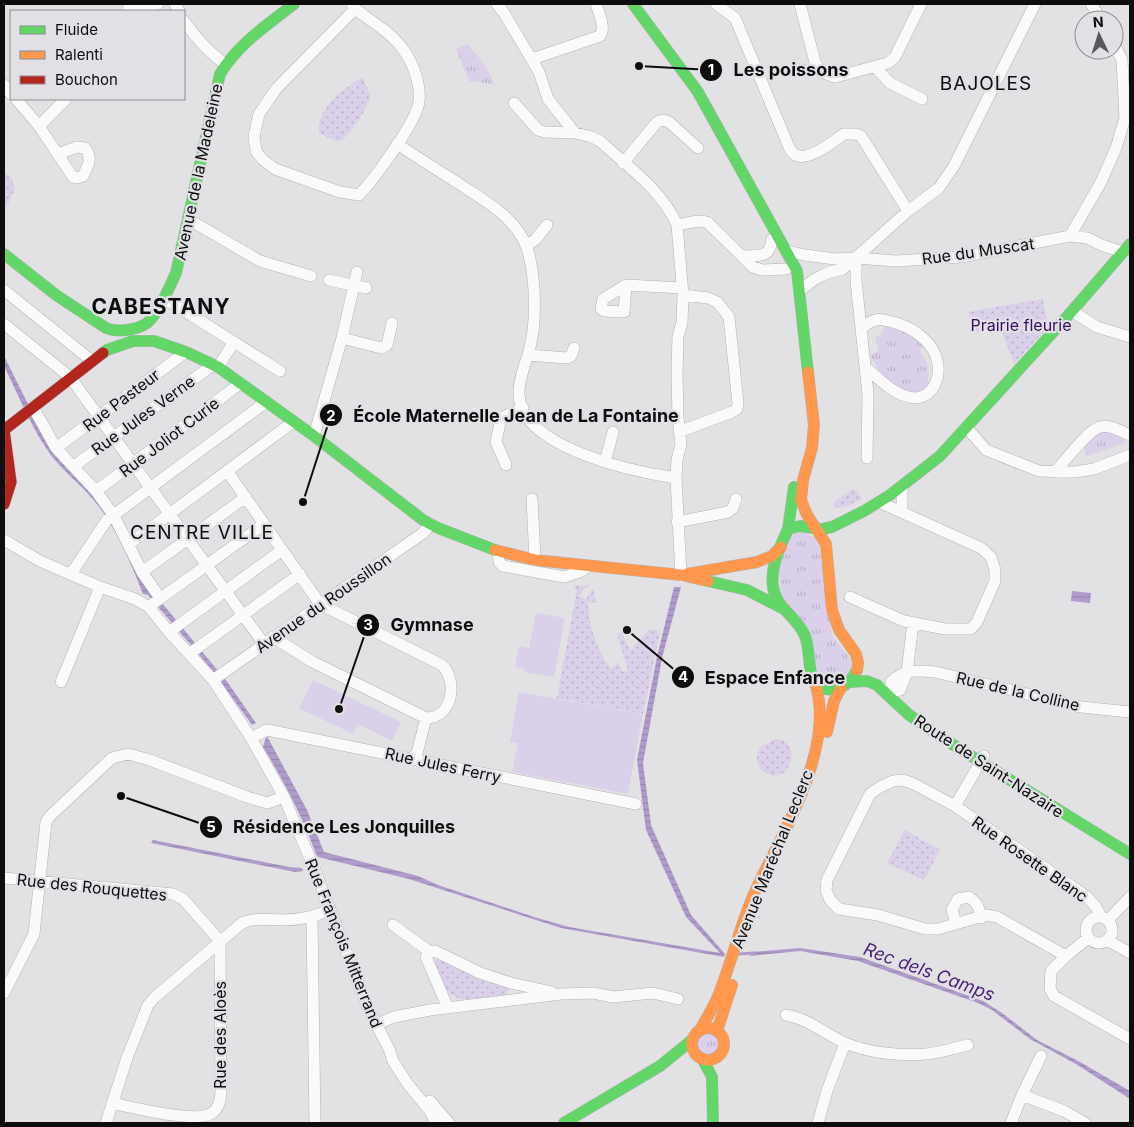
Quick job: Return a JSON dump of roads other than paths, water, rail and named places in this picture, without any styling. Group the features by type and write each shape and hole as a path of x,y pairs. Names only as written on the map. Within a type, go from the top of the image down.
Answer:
{"main road":[{"name":"Avenue de la Madeleine","path":"150,321 176,273 214,92 220,74 225,64 238,48 294,4"},
{"path":"624,4 691,94 719,141 772,239 791,281 806,438 794,486 788,529 772,570 774,594 782,608"},
{"path":"634,4 698,92 797,271 814,425 813,441 805,473 801,501 815,529 826,544"},
{"path":"788,529 798,525 807,525 815,529 832,526 890,495 940,456 1069,315 1110,265 1127,248"},
{"path":"4,254 40,284 106,328 120,330 137,328 150,321 150,334 154,341"},
{"path":"106,328 107,350"},
{"path":"4,504 11,482 4,430 107,350 140,340 154,341 186,352 215,366 241,383 427,522 498,551 536,560 681,575 698,581 735,586 782,608"},
{"path":"832,526 826,544 832,612 838,628 858,660"},
{"path":"681,575 757,562 772,556 781,546"},
{"name":"Avenue Maréchal Leclerc","path":"717,1031 733,967 764,871 793,817 810,770 820,720 818,692 810,670 810,649 798,622 782,608"},
{"name":"Avenue Maréchal Leclerc","path":"740,945 804,811 819,769 834,701 857,668 858,660"},
{"name":"Route de Saint-Nazaire","path":"858,660 886,685 908,714 926,728 982,758 1130,844"},
{"name":"Route de Saint-Nazaire","path":"815,683 830,690 866,681 877,685 886,685"},
{"name":"Route de Saint-Nazaire","path":"900,690 913,707 982,758 1130,854"},
{"name":"Avenue Maréchal Leclerc","path":"700,1030 733,967"},
{"path":"564,1123 660,1066 692,1040 700,1030 707,1028 717,1031 722,1037 724,1046 721,1054 660,1066"},
{"path":"692,1040 692,1049 720,1074 720,1123"},
{"path":"704,1058 712,1077 713,1123"}],"street":[{"path":"127,8 158,4"},
{"path":"497,4 504,12 532,59 539,72 548,98 575,132"},
{"path":"532,59 600,36 602,34 602,26 596,4"},
{"path":"716,4 735,18 793,154 798,156 812,155 844,134 850,133 861,136 908,211"},
{"path":"800,4 815,62 821,72 835,77 888,63 894,56 921,4"},
{"path":"800,291 812,279 842,269 908,211 939,188 954,166 1035,4"},
{"path":"354,6 402,48 412,64 418,88 418,102 415,114 370,184 359,195 340,192 275,169 262,159 256,151 254,136 259,114 276,89 354,6"},
{"path":"185,21 209,52 225,64"},
{"path":"1070,236 1101,182 1116,148 1125,118 1126,59"},
{"path":"874,67 890,83 922,99"},
{"path":"17,100 39,126 58,154"},
{"path":"39,126 65,100"},
{"path":"514,103 538,130 545,132 575,132 592,136 659,195 673,215 677,225 681,257 682,291 682,323 678,336 678,418 681,444 677,460 676,478 681,575"},
{"path":"624,164 658,122 663,120 669,122 698,148"},
{"path":"397,144 492,206 508,219 524,239 533,284 535,317 519,395 529,420 559,444 593,459 649,474 676,478"},
{"path":"188,219 260,261 311,276"},
{"path":"677,225 698,221 707,222 744,256 753,267 762,270 786,269"},
{"path":"526,246 536,239 547,225"},
{"name":"Rue du Muscat","path":"787,251 835,259 856,258 896,261 961,257 1070,236 1087,238 1104,246 1127,248"},
{"path":"744,256 758,256 767,253 771,248 772,239"},
{"path":"1104,246 1110,265"},
{"path":"856,258 856,281 868,394 867,458"},
{"path":"314,436 342,338 357,272"},
{"path":"329,280 366,288"},
{"path":"626,285 682,291 708,298 717,302 729,317 737,409 681,431"},
{"path":"4,290 92,361"},
{"path":"164,298 280,371"},
{"path":"1082,299 1087,321"},
{"path":"1069,315 1130,337"},
{"path":"862,328 872,320 884,319 916,332 929,345 937,359 939,372 931,392 922,398 911,398 894,391 865,368"},
{"path":"342,338 381,348 387,345 392,323"},
{"path":"4,324 70,377 225,591 243,615 268,641 426,718 441,713 447,705 452,686 448,671 442,665 320,604 227,471"},
{"path":"215,366 234,342"},
{"path":"528,355 567,358 571,356 574,348"},
{"name":"Rue Pasteur","path":"56,448 186,352"},
{"name":"Rue Jules Verne","path":"74,466 215,366"},
{"name":"Rue Joliot Curie","path":"96,491 241,383"},
{"path":"71,574 107,520 266,402"},
{"path":"33,407 56,448 96,491 114,516 142,572 160,598"},
{"path":"506,465 496,442 501,418 523,408"},
{"path":"978,414 978,442"},
{"path":"129,544 293,422"},
{"path":"1056,472 1091,432 1100,426 1110,427 1130,435"},
{"path":"967,428 986,450 1039,471 1074,472 1094,469 1130,455"},
{"path":"605,462 613,432"},
{"path":"957,439 968,443 978,442"},
{"path":"902,486 902,507"},
{"path":"890,495 902,507"},
{"path":"142,572 246,498"},
{"path":"532,498 536,560"},
{"path":"677,522 728,512 733,508 736,499"},
{"path":"850,597 904,622 945,629 971,629 977,622 995,581 996,570 990,557 981,548 902,507 879,502"},
{"name":"Avenue du Roussillon","path":"213,680 423,533 427,522"},
{"path":"4,540 40,561 100,587 135,599 149,607 264,524"},
{"path":"169,632 282,550"},
{"path":"498,551 499,562 503,566 564,577 582,571 588,566"},
{"path":"189,654 300,574"},
{"path":"61,682 100,587"},
{"name":"Rue François Mitterrand","path":"149,607 213,680 251,738 284,797 314,868 375,1025 389,1049 392,1061 430,1111 436,1123"},
{"path":"886,685 893,692 900,690 907,672 913,623"},
{"name":"Rue de la Colline","path":"886,685 900,674 907,672 916,670 935,672 1081,707 1130,712"},
{"path":"409,759 415,756 418,750 426,718"},
{"name":"Rue Jules Ferry","path":"251,738 267,730 636,804"},
{"path":"4,993 34,934 46,822 50,816 112,758 128,754 150,760 246,798 267,803 284,797"},
{"path":"954,806 982,758"},
{"name":"Rue Rosette Blanc","path":"956,923 938,929 925,929 878,915 838,909 830,900 826,890 827,880 870,794 880,787 892,781 903,780 954,806 1086,896 1104,918"},
{"name":"Rue des Rouquettes","path":"4,878 173,894 183,899 220,942"},
{"path":"981,918 978,904 969,897 958,899 952,910 956,923 981,918 986,915 997,917 1066,956"},
{"path":"1104,918 1130,897"},
{"path":"106,1123 127,1058 148,1005 154,998 242,923 254,919 312,918 329,910"},
{"path":"1096,916 1104,918 1111,924 1112,933 1104,942 1095,943 1088,938 1085,930 1088,921 1096,916"},
{"path":"312,918 315,1123"},
{"path":"393,925 430,952 436,951 480,973 511,983 561,994"},
{"path":"1088,938 1051,971 1050,989 1054,996 1130,1039"},
{"path":"1107,940 1130,953"},
{"name":"Rue des Aloès","path":"112,1103 168,1115 202,1116 212,1113 219,1105 221,1092 220,942"},
{"path":"430,952 426,958 448,1008"},
{"path":"375,1025 394,1017 448,1008 561,994 593,992 613,997 653,993 678,999"},
{"path":"786,1015 799,1017 845,1043 869,1050 898,1054 926,1054 968,1045"},
{"path":"818,1123 827,1091 845,1043"},
{"name":"Rue François Mitterrand","path":"389,1049 397,1056 417,1085 449,1123"},
{"path":"1011,1123 1041,1056"},
{"path":"1022,1095 1064,1111 1085,1123"}],"waterway":[{"name":"Rec dels Camps","path":"738,954 754,953"}],"place":[{"name":"Les poissons","path":"639,66"},
{"name":"École Maternelle Jean de La Fontaine","path":"303,502"},
{"name":"Espace Enfance","path":"627,630"},
{"name":"Gymnase","path":"339,709"},
{"name":"Résidence Les Jonquilles","path":"121,796"}],"district":[{"name":"BAJOLES","path":"986,83"},
{"name":"CABESTANY","path":"161,307"},
{"name":"CENTRE VILLE","path":"202,532"}],"park label":[{"name":"Prairie fleurie","path":"1021,325"}]}
